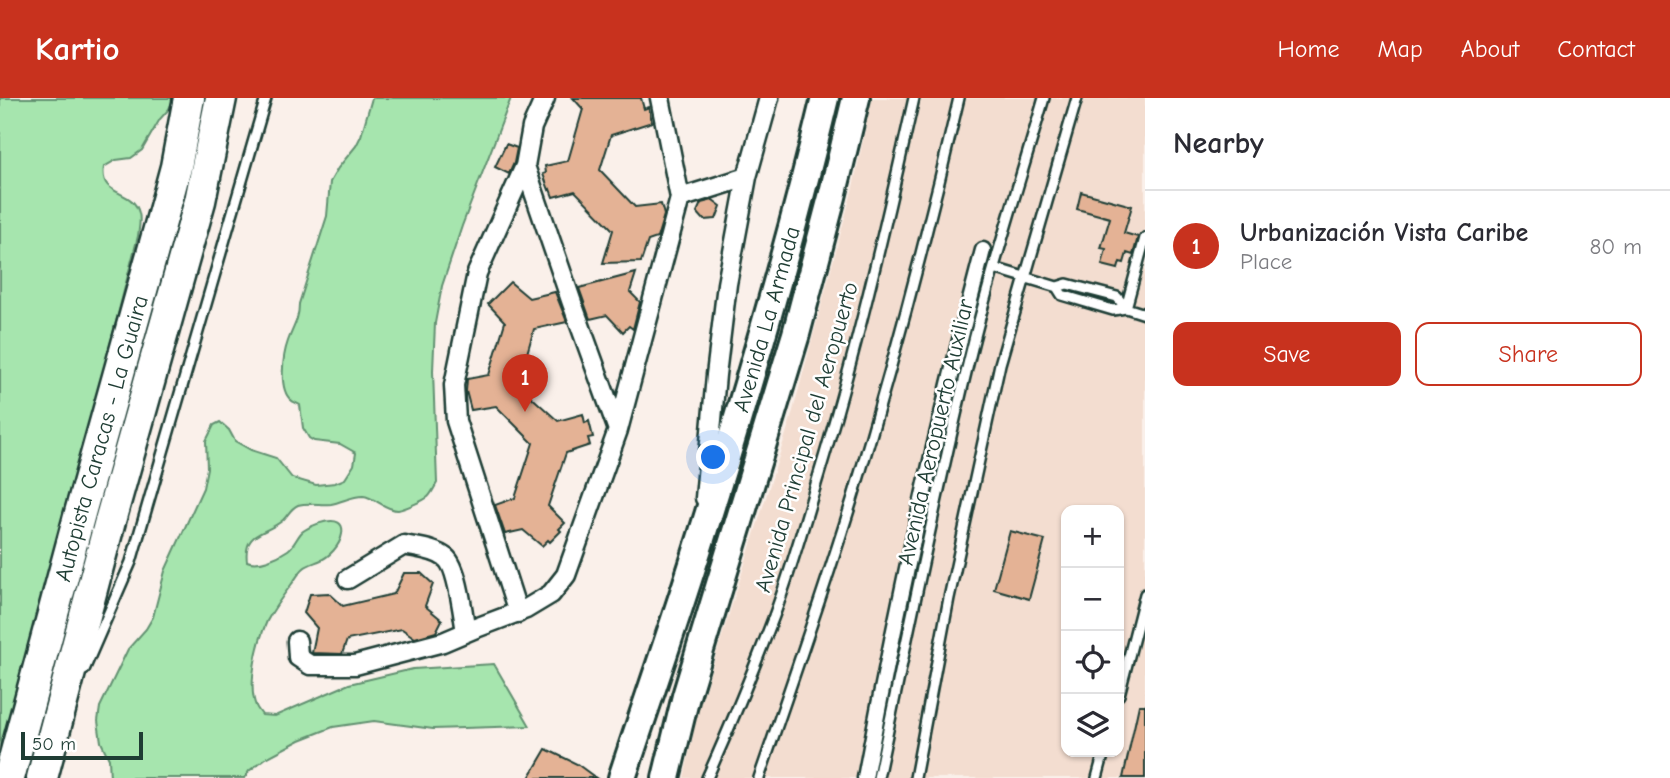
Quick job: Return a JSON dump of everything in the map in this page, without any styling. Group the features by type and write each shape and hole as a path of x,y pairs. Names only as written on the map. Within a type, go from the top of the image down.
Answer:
{"highway":[{"name":"Autopista Caracas - La Guaira","path":"9,778 169,194 189,98"},
{"name":"Autopista Caracas - La Guaira","path":"45,767 113,508 200,201 221,98"}],"main road":[{"name":"Avenida La Armada","path":"622,778 704,532 778,282 825,98"},
{"name":"Avenida La Armada","path":"667,778 686,696 796,334 856,98"}],"street":[{"path":"518,613 456,421 454,385 477,273 525,166 532,127 545,98"},
{"path":"297,641 298,657 310,665 355,665 443,642 518,613 551,594 566,575 618,430 680,198 660,98"},
{"path":"704,532 716,375 727,284 747,177 769,98"},
{"path":"525,166 618,430"},
{"path":"680,198 747,177"},
{"path":"865,778 936,433 983,250"},
{"path":"348,579 404,545 435,552 447,559 454,572 466,632"}],"lane":[{"name":"Avenida Principal del Aeropuerto","path":"707,778 775,614 809,509 867,303 914,98"},
{"path":"759,778 853,497 936,198 959,98"},
{"name":"Avenida Aeropuerto Auxiliar","path":"878,778 972,348 1044,98"},
{"name":"Avenida Aeropuerto Auxiliar","path":"915,778 948,598 1000,364 1077,98"},
{"path":"79,683 131,562 265,101"},
{"path":"1126,308 1145,238"},
{"path":"994,268 1057,286 1067,284 1117,297 1126,308 1145,314"},
{"path":"1119,694 1145,594"},
{"path":"45,767 74,695"},
{"path":"1097,778 1103,757"}],"shaded area":[{"path":"872,98 1145,98 1145,778 684,778 698,712 791,418 853,187"}],"green space":[{"path":"0,98 174,98 142,150 131,158 116,160 104,167 104,177 111,189 136,205 140,218 138,236 0,754"},
{"path":"372,98 511,98 442,286 435,323 433,371 437,483 428,497 398,510 363,496 331,504 298,505 283,520 252,539 247,551 247,561 263,562 288,550 301,533 311,526 333,521 342,527 341,538 336,547 327,557 302,570 267,621 253,675 256,707 262,715 275,716 349,684 413,669 494,664 530,726 433,729 374,721 333,727 300,740 266,758 249,771 245,778 110,778 109,759 101,742 98,721 100,707 128,649 153,617 165,571 203,488 207,468 206,441 214,425 220,422 229,430 235,441 251,450 276,458 292,478 316,485 345,479 354,465 356,453 340,444 309,438 303,428 300,405 292,401 284,388 283,363 327,216 330,182 361,136"}],"building":[{"path":"573,98 641,98 644,109 649,107 652,122 611,135 600,170 635,207 661,204 664,215 657,238 648,241 641,262 603,263 613,230 575,191 553,197 549,190 543,174 546,173 545,166 568,161 583,109"},
{"path":"506,144 517,148 509,174 495,167"},
{"path":"1081,192 1132,206 1124,233 1138,237 1133,255 1127,253 1124,263 1120,262 1118,269 1102,265 1106,249 1101,248 1110,218 1077,209"},
{"path":"713,200 721,206 716,219 704,220 697,212 701,203"},
{"path":"636,273 630,292 640,302 633,329 629,326 623,332 607,315 590,319 579,288"},
{"path":"510,282 529,298 555,292 567,322 534,329 518,385 558,421 583,414 585,423 589,421 593,437 588,438 590,445 566,453 548,506 565,523 550,542 548,540 542,546 523,530 505,534 495,505 515,498 533,443 496,406 471,410 466,391 467,379 489,375 505,322 488,304"},
{"path":"1010,531 1045,540 1029,599 994,589"},
{"path":"404,573 421,573 433,584 425,606 442,620 436,632 415,638 402,629 347,640 342,654 312,653 317,628 304,613 310,594 329,593 343,606 394,594"},
{"path":"1139,705 1145,705 1145,778 1123,778"},
{"path":"546,749 577,764 596,778 529,778"}],"place":[{"name":"Urbanización Vista Caribe","path":"525,412"}]}
